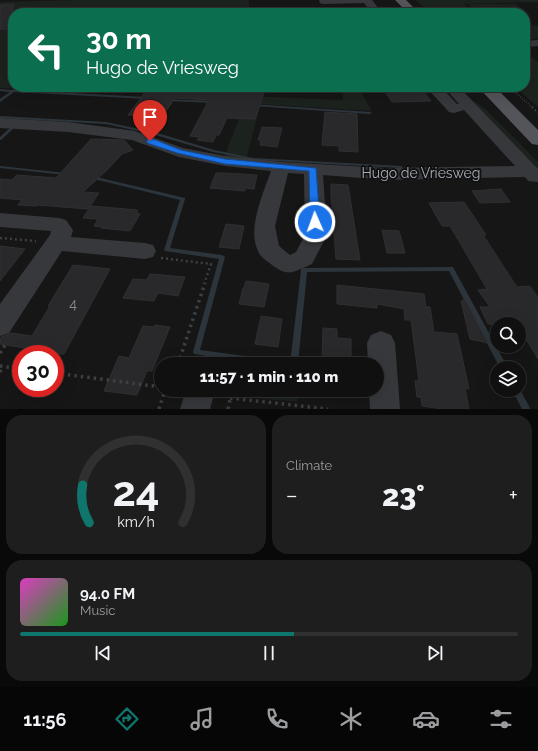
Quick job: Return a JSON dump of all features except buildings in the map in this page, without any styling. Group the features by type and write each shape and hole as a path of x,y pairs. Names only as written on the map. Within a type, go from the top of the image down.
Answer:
{"main road":[{"path":"400,0 409,8"},
{"path":"477,92 495,108 532,135"},
{"path":"491,92 519,119 532,135"}],"street":[{"path":"323,1 367,0 373,8"},
{"path":"438,92 454,109 471,108"},
{"path":"456,92 534,176"},
{"name":"Hugo de Vriesweg","path":"4,124 68,127 135,136 179,152 225,161 281,167 386,174 534,176"},
{"path":"281,167 264,226 268,250 287,265 304,258 316,235 313,169"},
{"path":"0,220 59,225 62,230 62,236 56,242 0,325"},
{"path":"56,242 145,251"},
{"path":"381,344 385,409"}],"path":[{"path":"514,92 538,114"},
{"path":"0,238 56,242"},
{"path":"145,251 149,257 210,264 180,357"},
{"path":"0,372 2,366 12,368"},
{"path":"64,374 154,386"},
{"path":"159,409 163,397"},
{"path":"228,409 230,398 328,409"}],"shaded area":[{"path":"75,0 249,0 250,8 8,8 8,88 0,88 0,2"},
{"path":"416,0 538,0 538,2 464,4 469,8 425,8"},
{"path":"468,4 515,4 522,8 473,8"},
{"path":"538,25 538,39 530,39 530,26"},
{"path":"530,56 538,62 538,107 521,92 530,92"},
{"path":"342,92 361,92 372,111 244,103 245,96 343,100"},
{"path":"462,93 484,108 538,162 538,173"},
{"path":"244,106 260,106 246,160 224,157"},
{"path":"246,397 297,397 297,402"}],"waterway":[{"path":"0,90 8,90"},
{"path":"0,101 11,92"},
{"path":"37,92 147,98"},
{"path":"167,100 215,102"},
{"path":"253,105 370,113"},
{"path":"0,117 106,123 153,133 213,151 253,159 401,167"},
{"path":"0,139 11,129"},
{"path":"0,167 66,174"},
{"path":"92,177 183,199 167,250 222,257 196,352 232,357"},
{"path":"295,357 304,270 451,269 500,361"},
{"path":"520,397 526,409"}],"route":[{"path":"150,141 179,152 225,161 313,169 315,222"}]}
